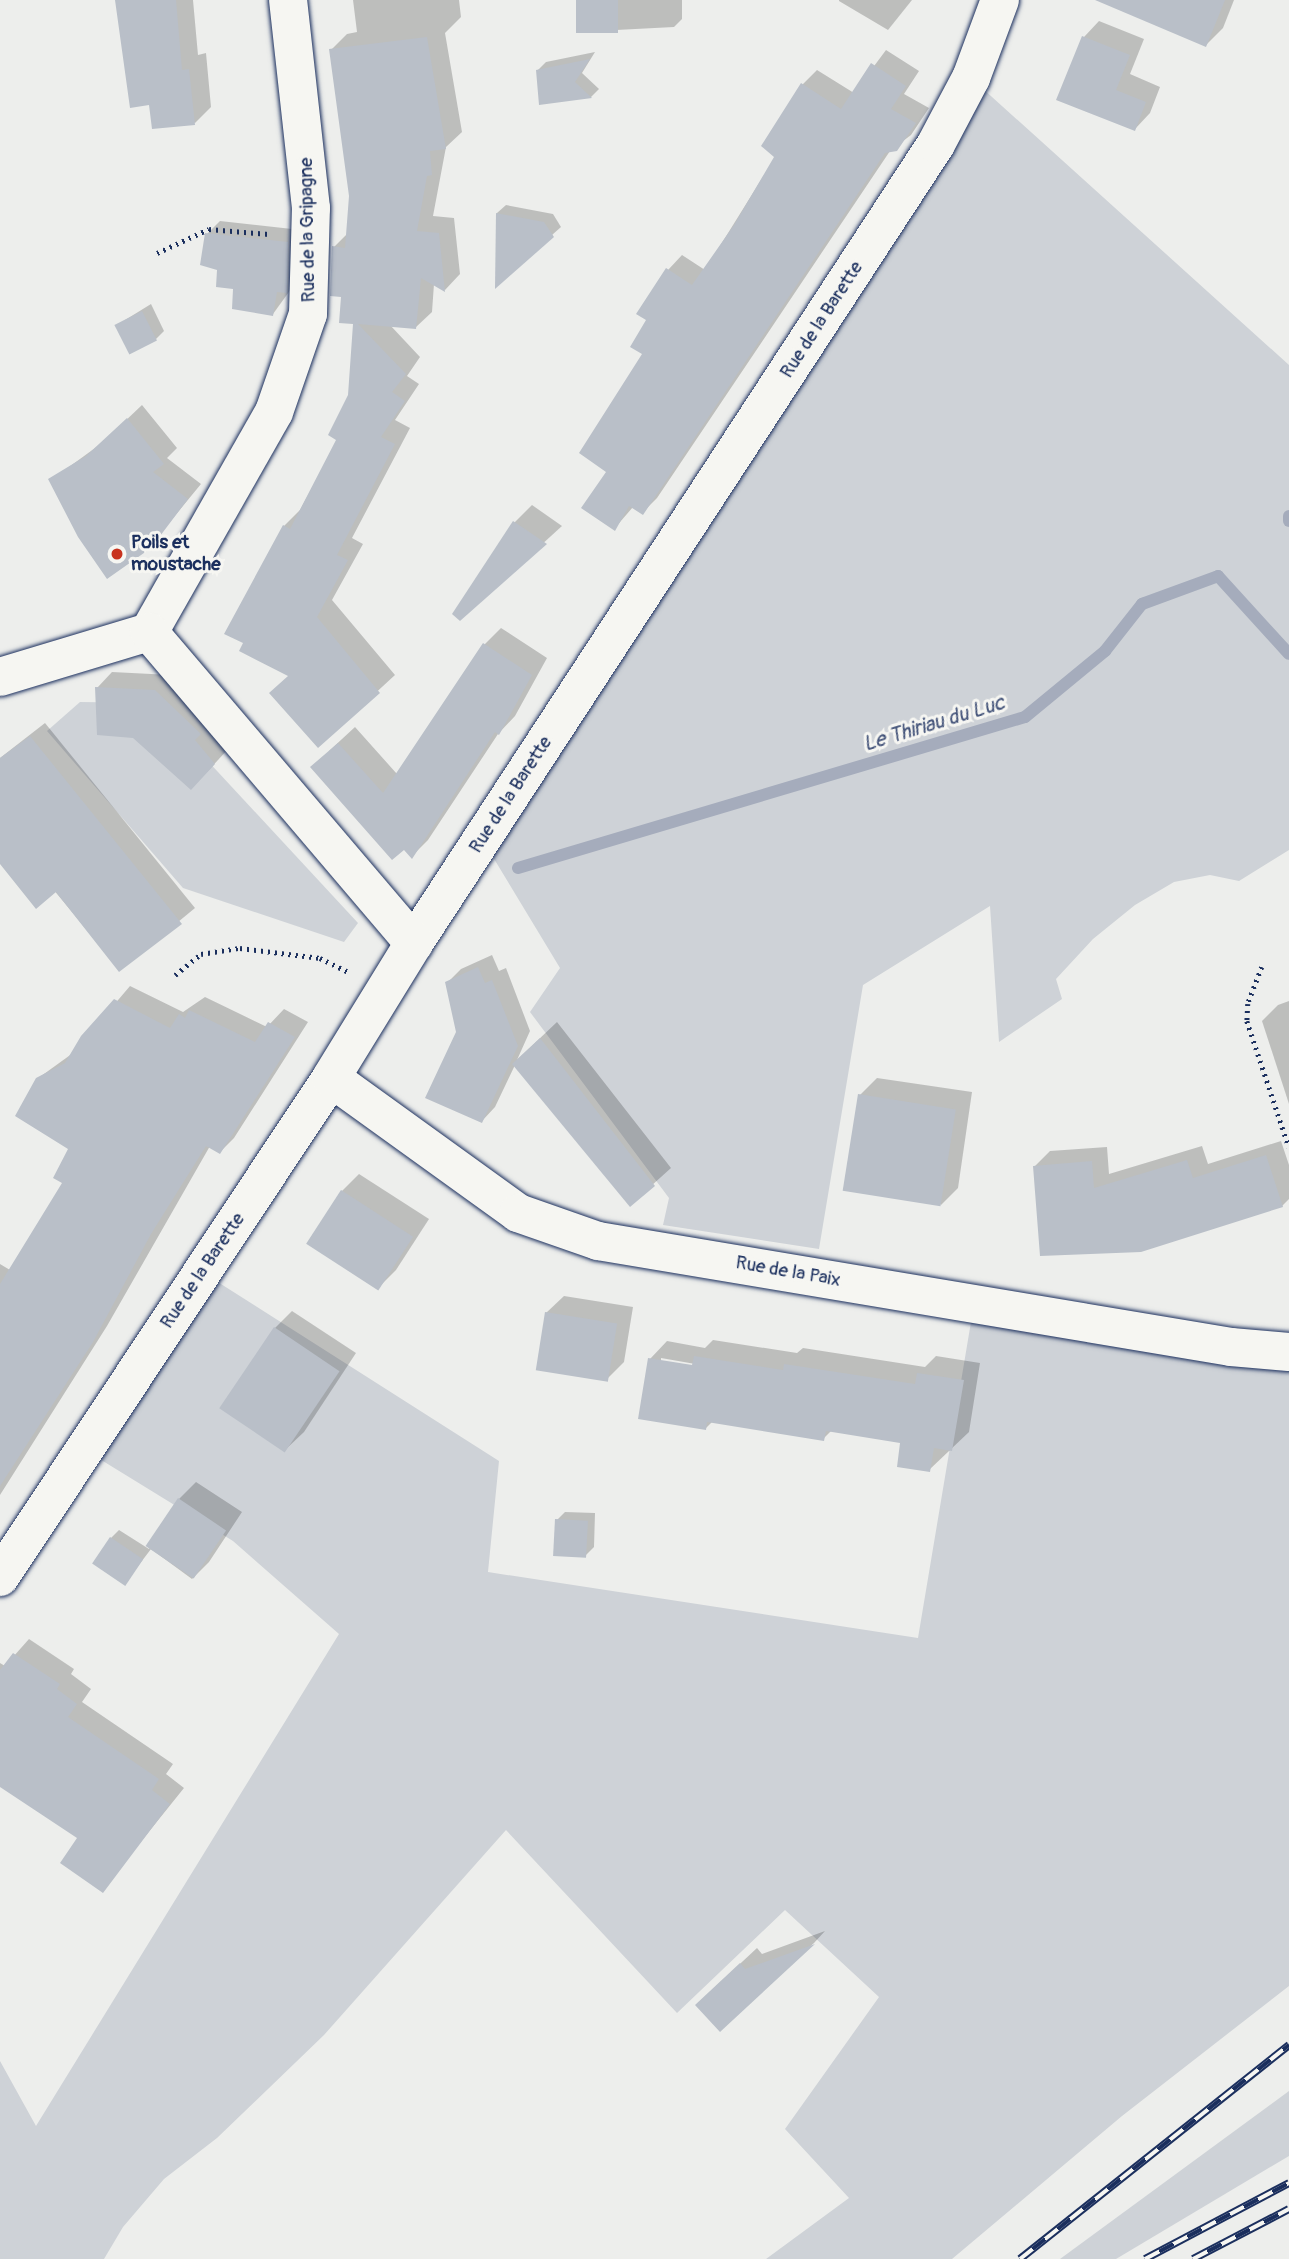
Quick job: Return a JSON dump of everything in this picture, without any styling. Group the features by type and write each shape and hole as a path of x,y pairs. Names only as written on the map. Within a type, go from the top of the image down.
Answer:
{"street":[{"name":"Rue de la Gripagne","path":"149,632 287,381 308,314 311,240 306,142 288,0"},
{"name":"Rue de la Barette","path":"0,1577 331,1078 414,943 936,144 971,78 1000,0"},
{"path":"0,677 149,632 414,943"},
{"name":"Rue de la Paix","path":"331,1078 519,1213 598,1241 1231,1347 1289,1352"}],"path":[{"path":"157,253 222,227 311,240"},
{"path":"175,975 201,954 240,948 277,949 320,958 386,989"},
{"path":"1262,967 1247,1021 1289,1147"}],"shaded area":[{"path":"971,78 1289,365 1289,850 1239,881 1210,875 1174,882 1135,905 1093,939 1056,979 1062,999 999,1042 990,906 863,985 819,1249 663,1225 669,1198 530,1012 560,968 482,839"},
{"path":"80,702 154,703 358,923 344,942 183,888 47,731"},
{"path":"202,1272 499,1461 488,1572 918,1638 974,1304 1289,1352 1289,1986 1122,2116 952,2259 766,2259 849,2198 785,2129 879,1997 785,1910 677,2013 506,1830 324,2035 217,2138 164,2179 123,2227 104,2259 0,2259 0,2061 36,2126 339,1634 233,1541 85,1450"},
{"path":"1289,2091 1289,2156 1116,2259 1060,2259"}],"building":[{"path":"115,0 176,0 182,70 189,69 195,125 152,129 149,105 130,108"},
{"path":"576,0 618,0 618,33 576,33"},
{"path":"1095,0 1225,0 1206,47"},
{"path":"1082,36 1130,55 1116,90 1146,102 1135,131 1056,100"},
{"path":"427,37 446,149 430,151 432,175 427,176 417,231 439,233 445,292 421,278 416,329 358,324 406,374 392,392 405,401 381,437 395,444 337,555 348,560 317,617 380,693 318,748 269,693 288,676 239,651 243,643 224,634 283,525 290,529 336,440 328,435 348,395 353,324 339,323 341,297 330,296 332,246 345,248 349,196 329,49"},
{"path":"590,59 575,82 592,98 539,105 536,70"},
{"path":"871,63 906,86 891,109 916,123 897,151 885,153 643,515 629,506 615,531 581,508 606,472 579,453 642,354 630,347 646,320 636,314 666,268 692,285 734,225 774,157 761,146 801,83 841,109"},
{"path":"496,213 544,222 554,237 495,289"},
{"path":"205,233 288,242 287,293 277,292 273,316 232,309 233,289 216,287 217,270 200,265"},
{"path":"142,311 157,340 129,354 114,325"},
{"path":"127,418 164,464 153,472 188,499 151,548 107,579 78,537 48,479 86,456"},
{"path":"513,521 547,544 460,621 452,614"},
{"path":"483,643 532,675 499,735 495,732 412,859 404,850 392,860 310,767 338,743 383,793"},
{"path":"95,687 155,690 201,734 195,740 215,764 191,790 133,738 97,735"},
{"path":"30,736 182,924 119,972 56,892 36,909 0,864 0,758"},
{"path":"478,967 485,983 492,980 518,1046 482,1123 425,1098 456,1032 445,982"},
{"path":"114,999 170,1028 179,1014 185,1018 189,1010 255,1042 268,1022 295,1037 220,1154 206,1146 151,1234 93,1342 0,1486 0,1284 62,1183 53,1178 68,1149 15,1116 36,1078 65,1063 81,1036"},
{"path":"540,1038 655,1186 630,1207 512,1064"},
{"path":"858,1094 956,1109 940,1206 843,1191"},
{"path":"1266,1155 1283,1207 1141,1252 1040,1256 1033,1166 1092,1161 1094,1188 1187,1160 1193,1178"},
{"path":"341,1190 413,1237 378,1291 306,1244"},
{"path":"545,1312 617,1323 608,1382 536,1370"},
{"path":"274,1327 339,1371 285,1452 219,1408"},
{"path":"694,1356 783,1370 784,1364 915,1384 917,1373 964,1380 952,1451 934,1448 930,1472 897,1467 900,1443 826,1431 824,1441 707,1422 706,1430 638,1419 648,1358 692,1365"},
{"path":"178,1498 226,1530 194,1579 146,1546"},
{"path":"555,1519 588,1521 586,1558 553,1556"},
{"path":"110,1537 143,1559 125,1586 92,1564"},
{"path":"13,1653 60,1684 57,1689 77,1704 68,1717 159,1779 152,1790 170,1804 103,1893 60,1863 77,1838 0,1787 0,1670"},
{"path":"815,1944 720,2032 695,2005 740,1963 745,1969"}],"waterway":[{"name":"Le Thiriau du Luc","path":"1289,516 1289,521"},
{"name":"Le Thiriau du Luc","path":"518,868 1025,717 1105,651 1142,604 1218,576 1289,654"}],"railway":[{"path":"1020,2259 1289,2045"},
{"path":"1145,2259 1289,2183"},
{"path":"1193,2259 1289,2209"}],"place":[{"name":"Poils et moustache","path":"117,554"}]}
